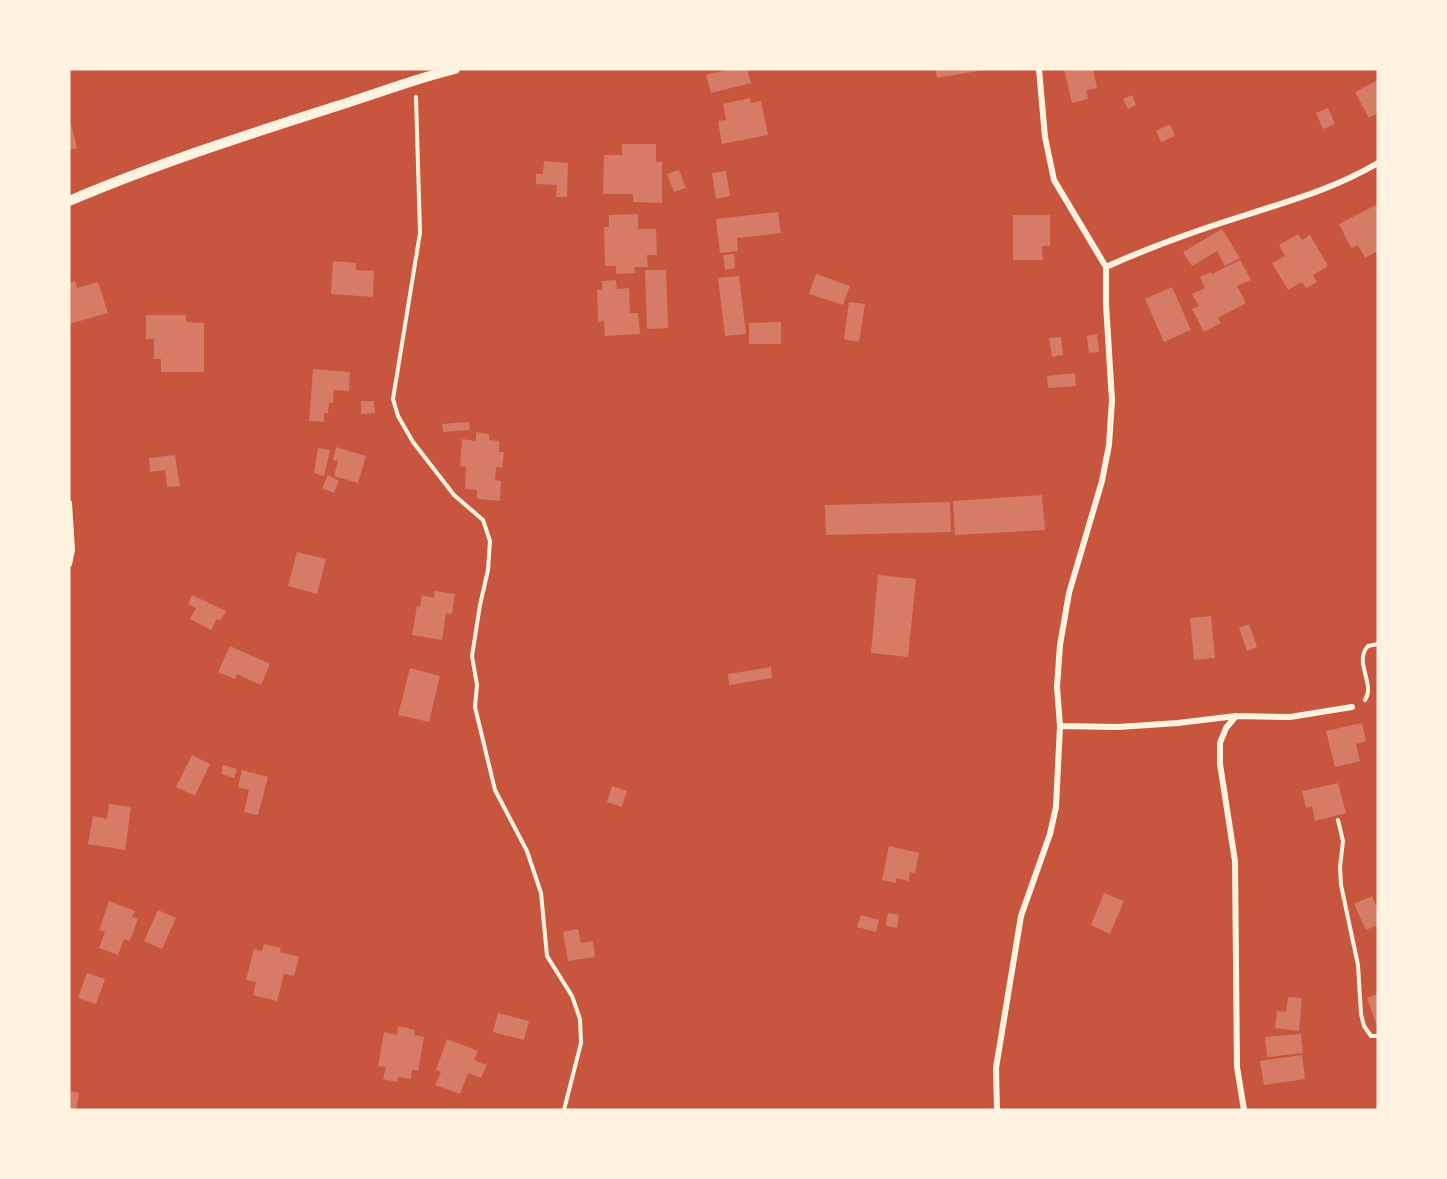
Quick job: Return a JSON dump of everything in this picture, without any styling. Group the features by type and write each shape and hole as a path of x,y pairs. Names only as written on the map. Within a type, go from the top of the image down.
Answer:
{"street":[{"path":"69,201 215,144 416,79 454,69"},
{"path":"997,1110 996,1068 1021,916 1050,834 1056,807 1060,726 1057,687 1063,624 1078,558 1102,482 1109,445 1112,400 1106,267 1054,180 1045,137 1039,69"},
{"path":"1106,267 1138,253 1248,214 1311,195 1349,180 1378,163"},
{"path":"69,502 72,550 69,564"},
{"path":"1060,726 1118,727 1236,716 1290,717 1352,707"},
{"path":"1236,716 1226,728 1220,743 1220,754 1235,861 1237,1067 1244,1110"}],"path":[{"path":"416,79 420,233 393,399 398,417 413,442 454,495 483,520 490,541 488,570 472,656 477,685 475,707 495,790 527,851 541,893 547,956 572,996 580,1019 581,1043 564,1110"},
{"path":"1352,707 1368,698 1369,693 1362,665 1363,654 1368,646 1378,644"},
{"path":"1338,820 1342,841 1341,885 1358,965 1361,1014 1364,1026 1371,1036 1378,1036"}],"building":[{"path":"731,69 747,69 751,83 711,93 706,75"},
{"path":"935,69 977,69 978,71 937,78"},
{"path":"1064,69 1093,69 1097,88 1086,90 1088,99 1072,103"},
{"path":"1378,80 1378,113 1369,118 1355,92"},
{"path":"1132,95 1136,105 1128,109 1123,99"},
{"path":"750,98 751,103 761,101 768,135 722,144 718,121 726,120 723,104"},
{"path":"1328,108 1335,124 1323,129 1316,113"},
{"path":"71,124 77,148 69,150 69,125"},
{"path":"1170,124 1175,136 1161,142 1156,131"},
{"path":"622,144 656,144 656,162 662,162 662,203 633,202 633,194 603,194 604,155 622,155"},
{"path":"544,161 568,163 567,197 556,197 557,185 536,184 536,174 543,174"},
{"path":"679,170 686,188 674,192 667,174"},
{"path":"726,171 730,196 716,199 712,173"},
{"path":"1378,204 1378,251 1365,258 1358,245 1351,248 1339,224"},
{"path":"778,212 781,233 737,238 738,251 720,253 716,219"},
{"path":"638,214 638,229 656,229 657,255 647,255 648,267 634,267 635,273 616,274 616,266 605,266 604,227 609,227 609,215"},
{"path":"1013,215 1050,215 1050,246 1042,246 1043,260 1013,260"},
{"path":"1222,229 1240,258 1225,266 1217,251 1192,266 1183,252"},
{"path":"1298,234 1302,240 1310,235 1328,266 1313,275 1317,282 1306,288 1302,282 1288,290 1272,263 1285,256 1279,245"},
{"path":"734,254 735,268 725,270 723,255"},
{"path":"1240,260 1251,280 1237,286 1246,303 1218,318 1221,323 1204,332 1192,309 1199,306 1192,294 1205,288 1200,277 1211,272 1212,274"},
{"path":"333,261 356,263 356,270 374,271 373,297 331,294"},
{"path":"645,270 666,270 668,328 647,329"},
{"path":"816,274 850,286 843,305 809,294"},
{"path":"739,276 746,334 725,336 718,278"},
{"path":"616,280 617,289 629,288 630,313 638,313 640,334 605,336 604,321 598,322 597,290 602,290 602,281"},
{"path":"75,281 77,288 98,282 108,313 69,324 69,283"},
{"path":"1172,287 1191,330 1164,342 1145,299"},
{"path":"849,302 865,304 859,342 844,339"},
{"path":"146,315 186,315 186,322 204,323 204,372 161,372 161,359 154,359 154,339 146,339"},
{"path":"781,322 781,344 749,344 749,323"},
{"path":"1097,334 1099,352 1089,353 1087,336"},
{"path":"1061,337 1063,355 1052,357 1049,338"},
{"path":"313,369 350,372 349,391 334,390 333,403 329,403 328,413 324,413 324,422 309,421"},
{"path":"1075,373 1076,386 1048,388 1047,376"},
{"path":"361,401 374,401 375,413 361,414"},
{"path":"469,422 470,430 443,432 442,424"},
{"path":"476,432 489,434 489,440 499,441 499,452 504,452 502,468 496,467 495,480 501,481 500,501 477,499 477,490 465,489 466,467 460,466 462,439 476,441"},
{"path":"336,447 366,456 358,483 334,476 338,461 333,460"},
{"path":"318,448 330,450 324,476 314,473"},
{"path":"175,455 180,486 167,487 165,470 150,472 149,458"},
{"path":"328,475 339,481 334,493 322,488"},
{"path":"1042,495 1045,530 955,535 953,501"},
{"path":"950,502 951,532 826,535 825,505"},
{"path":"297,552 326,559 317,594 288,586"},
{"path":"878,575 916,579 908,657 871,653"},
{"path":"435,591 455,594 452,614 446,613 442,640 412,635 417,606 420,607 422,595 434,598"},
{"path":"192,595 226,611 220,621 217,619 211,630 190,619 196,608 188,604"},
{"path":"1211,616 1215,658 1194,660 1190,618"},
{"path":"1249,624 1257,647 1247,651 1239,628"},
{"path":"230,646 270,664 261,685 237,674 235,679 218,672"},
{"path":"771,667 772,678 729,685 728,674"},
{"path":"410,668 440,676 429,722 398,715"},
{"path":"1362,723 1366,741 1356,744 1360,761 1335,767 1326,731"},
{"path":"192,755 210,764 195,796 176,787"},
{"path":"223,765 237,769 234,778 221,774"},
{"path":"242,770 268,777 258,815 244,812 249,790 238,787"},
{"path":"1338,783 1346,813 1315,821 1312,806 1306,808 1302,791"},
{"path":"612,786 627,791 622,807 607,802"},
{"path":"109,804 131,807 125,850 88,844 93,816 107,819"},
{"path":"889,846 919,853 915,873 910,872 909,881 896,878 896,883 882,880"},
{"path":"1104,893 1124,901 1110,934 1091,925"},
{"path":"1372,896 1378,910 1378,925 1366,930 1354,904"},
{"path":"109,901 135,911 132,917 138,919 130,941 124,939 118,955 99,948 105,932 99,930"},
{"path":"158,910 176,918 162,949 144,941"},
{"path":"888,913 899,915 897,928 886,926"},
{"path":"861,915 879,920 876,932 857,927"},
{"path":"578,929 581,943 593,941 595,957 568,961 563,932"},
{"path":"264,944 281,948 280,952 299,957 294,976 284,974 277,1001 253,995 256,982 246,980 254,949 262,951"},
{"path":"87,973 105,979 96,1004 78,998"},
{"path":"1378,994 1378,1029 1367,998"},
{"path":"1288,997 1302,998 1299,1031 1275,1028 1277,1011 1286,1012"},
{"path":"498,1013 529,1021 524,1040 493,1032"},
{"path":"398,1026 415,1030 414,1035 424,1037 418,1071 412,1070 411,1079 398,1077 397,1082 383,1079 386,1067 378,1066 384,1032 397,1035"},
{"path":"1301,1034 1303,1053 1267,1057 1265,1037"},
{"path":"447,1039 478,1051 474,1060 487,1065 481,1078 468,1073 460,1094 435,1085 441,1072 436,1070"},
{"path":"1302,1055 1305,1079 1264,1085 1260,1061"},
{"path":"69,1091 79,1093 76,1110 69,1110"}]}
